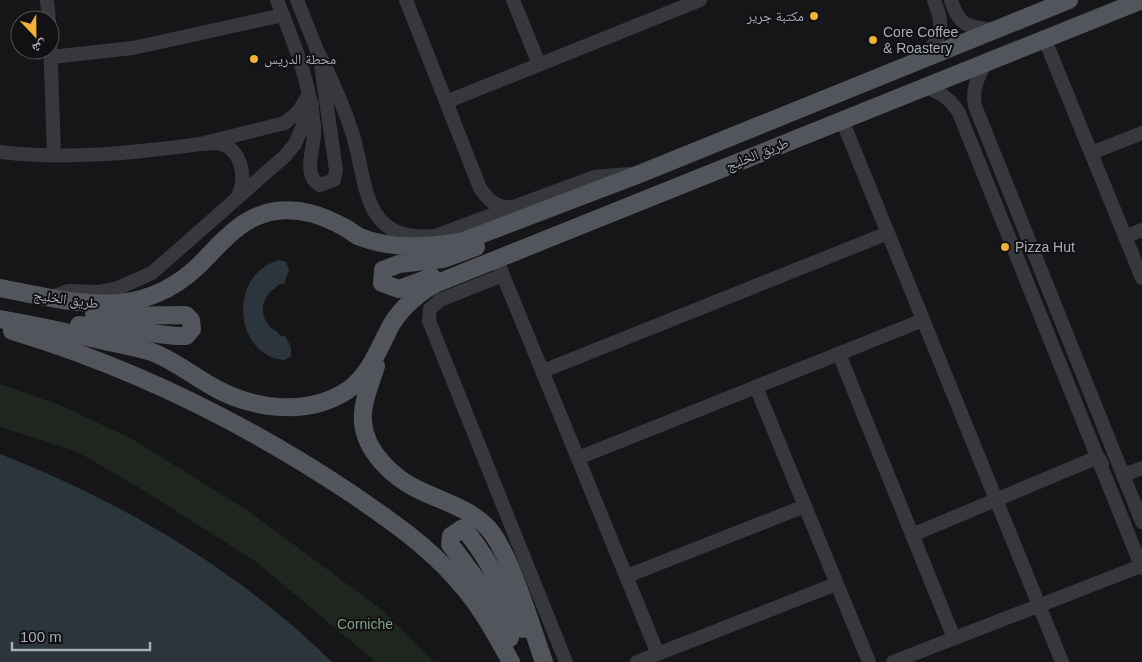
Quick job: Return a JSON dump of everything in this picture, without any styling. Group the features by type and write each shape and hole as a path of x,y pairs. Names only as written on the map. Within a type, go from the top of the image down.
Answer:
{"main road":[{"name":"طريق الخليج","path":"0,288 68,301 128,304 149,298 170,288 208,256 226,235 241,225 272,212 308,212 323,216 359,236 394,246 436,246 461,242 642,173 1068,0"},
{"name":"طريق الخليج","path":"43,327 151,352 185,368 208,384 237,399 288,408 319,404 348,390 360,380 408,304 426,289 499,267 842,120 1142,0"},
{"path":"499,267 461,267 399,289 382,283 383,270 399,264 426,263 460,254 511,233 541,211"},
{"path":"0,319 43,327 83,325 151,335 186,336 192,329 191,320 186,315 111,316 83,312 68,301"},
{"path":"0,328 57,345 119,369 212,411 313,468 389,520 456,578 481,610 511,662"},
{"path":"385,338 367,395 362,421 371,447 386,467 417,489 466,511 490,530 506,560 544,662"},
{"path":"520,662 488,595 450,544 450,536 456,531 463,528 474,540 499,581 519,624 537,644"}],"street":[{"path":"277,0 302,65 311,98 315,132 309,171 314,182 320,185 334,180 336,170 319,54"},
{"path":"298,0 341,114 365,207 379,228 392,236 436,246"},
{"path":"406,0 480,188 482,207 477,216 467,225"},
{"path":"513,0 539,64"},
{"path":"446,102 700,0"},
{"path":"924,58 941,33 940,16 934,0"},
{"path":"951,0 957,17 963,23 971,27 995,30"},
{"path":"60,56 133,48 283,15"},
{"path":"1045,40 1142,278"},
{"path":"319,54 335,84 352,133 364,191 380,218 403,234 424,237 446,233 594,177 642,173"},
{"path":"51,60 54,155"},
{"path":"985,64 976,81 973,94 975,106 1142,522"},
{"path":"893,662 1142,567 959,113 953,103 942,93 925,87"},
{"path":"200,144 285,123 300,111 311,98"},
{"path":"49,298 68,291 98,292 118,288 152,273 236,202 295,144 311,98"},
{"path":"842,120 1062,662"},
{"path":"1091,154 1142,133"},
{"path":"0,152 54,155 112,154 217,143 226,147 238,158 242,166 243,181 236,202"},
{"path":"480,188 498,206 504,208 521,205"},
{"path":"1125,237 1142,230"},
{"path":"542,371 888,233"},
{"path":"566,662 429,321 430,309 440,300 499,267 658,654"},
{"path":"578,458 924,320"},
{"path":"839,354 954,638"},
{"path":"756,387 869,662"},
{"path":"912,536 1098,457"},
{"path":"1098,457 1142,534"},
{"path":"1123,475 1142,468"},
{"path":"626,576 805,506"},
{"path":"637,662 836,584"}],"green space":[{"name":"Corniche","path":"0,384 60,405 132,439 250,512 382,610 434,662 376,662 255,561 138,487 76,451 0,427"}],"shaded area":[{"path":"279,260 286,262 289,270 284,284 278,285 265,299 263,311 267,322 281,336 285,336 291,347 291,356 285,360 268,356 256,346 247,332 243,315 244,298 250,282 262,269"},
{"path":"0,454 91,494 177,542 218,568 258,597 332,662 0,662"}],"place":[{"name":"مكتبة جرير","path":"814,16"},
{"name":"Core Coffee & Roastery","path":"873,40"},
{"name":"محطة الدريس","path":"254,59"},
{"name":"Pizza Hut","path":"1005,247"}]}
